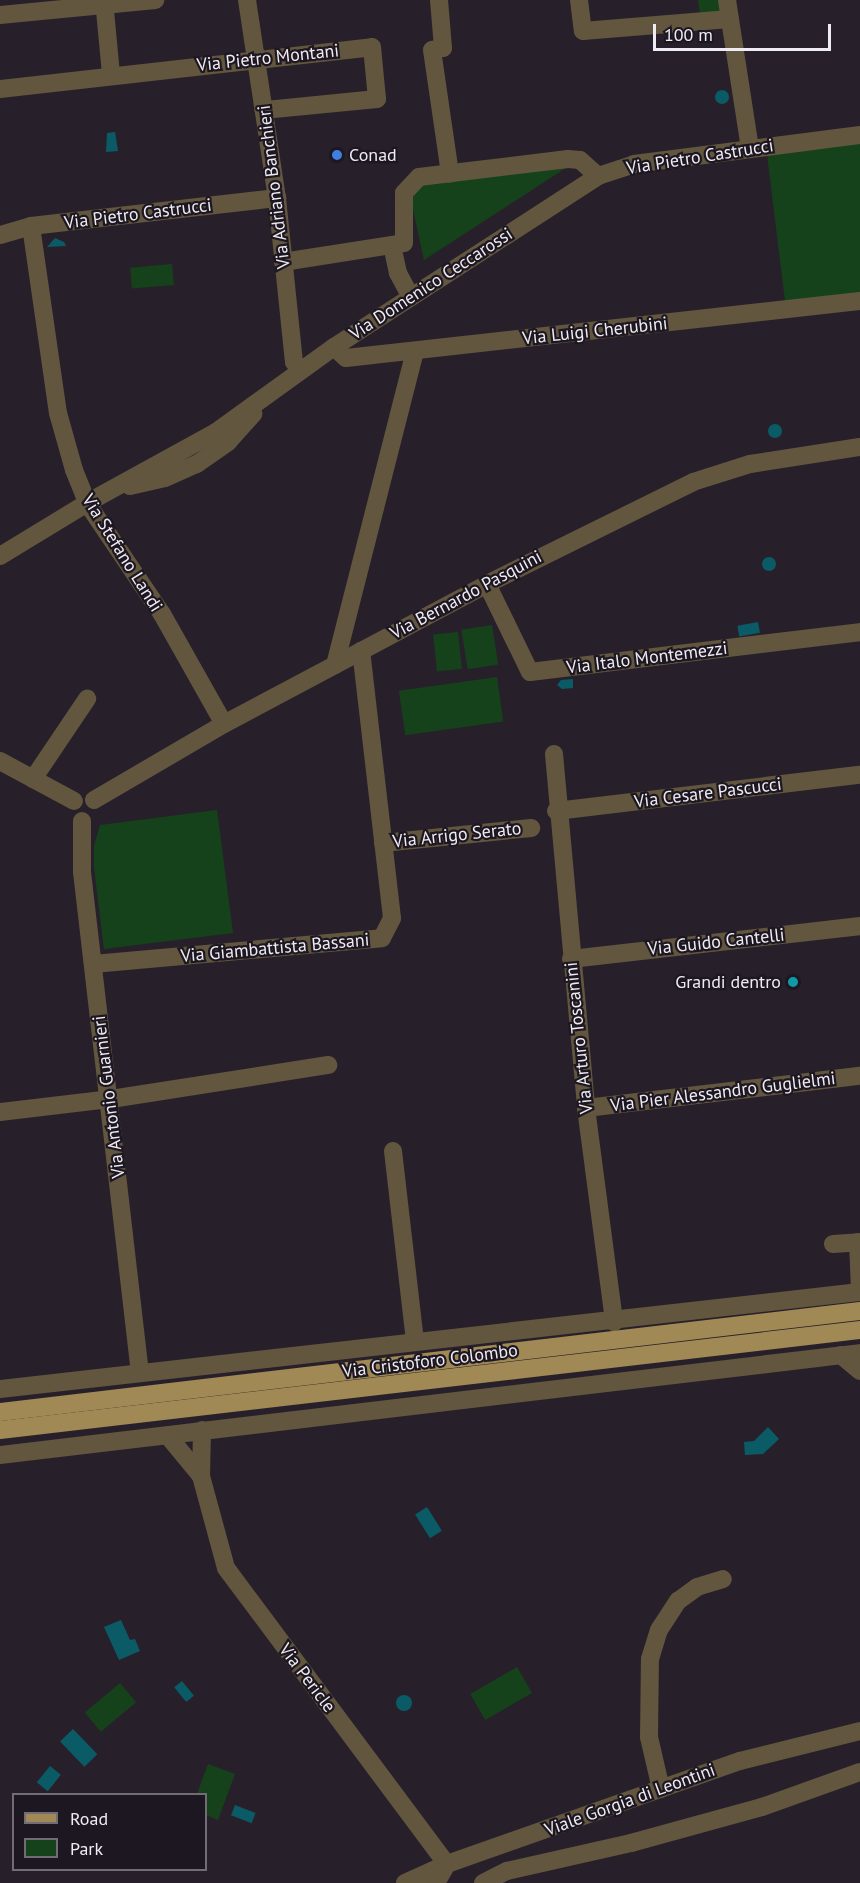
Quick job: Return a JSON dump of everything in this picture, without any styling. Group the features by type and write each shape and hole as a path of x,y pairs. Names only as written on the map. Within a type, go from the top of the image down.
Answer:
{"main road":[{"name":"Via Cristoforo Colombo","path":"0,1412 860,1311"},
{"name":"Via Cristoforo Colombo","path":"0,1430 860,1330"}],"street":[{"path":"0,15 105,2 155,0"},
{"name":"Via Adriano Banchieri","path":"247,0 259,59 277,198 294,362 301,371"},
{"path":"439,0 443,48 432,50 450,174"},
{"path":"579,0 583,31 730,19"},
{"path":"727,0 750,148"},
{"path":"105,2 111,74"},
{"name":"Via Pietro Montani","path":"0,88 372,47 377,99 264,110"},
{"name":"Via Pietro Castrucci","path":"598,176 634,164 860,135"},
{"path":"283,262 404,243 404,193 419,177 568,159 580,160 598,176"},
{"name":"Via Domenico Ceccarossi","path":"0,556 87,502 115,490 216,432 334,347 598,176"},
{"name":"Via Pietro Castrucci","path":"0,235 31,226 277,198"},
{"name":"Via Stefano Landi","path":"31,226 58,413 87,502 162,614 224,724"},
{"path":"392,245 398,273 411,297"},
{"name":"Via Luigi Cherubini","path":"334,347 346,358 860,301"},
{"path":"335,665 415,351"},
{"name":"Via Bernardo Pasquini","path":"94,800 224,724 487,584 693,482 750,464 860,447"},
{"name":"Via Italo Montemezzi","path":"487,584 530,672 860,632"},
{"name":"Via Giambattista Bassani","path":"93,964 382,938 392,918 361,651"},
{"path":"33,779 87,699"},
{"name":"Via Arturo Toscanini","path":"554,754 556,811 586,1108 614,1322"},
{"path":"0,760 74,801"},
{"name":"Via Cesare Pascucci","path":"556,811 860,775"},
{"path":"82,796 94,800 95,816 82,821 74,816 74,801 82,796"},
{"name":"Via Antonio Guarnieri","path":"82,821 81,872 111,1099 140,1373"},
{"name":"Via Arrigo Serato","path":"383,843 531,828"},
{"name":"Via Guido Cantelli","path":"571,958 860,926"},
{"path":"0,1112 111,1099 328,1065"},
{"name":"Via Pier Alessandro Guglielmi","path":"586,1108 860,1076"},
{"path":"390,1161 414,1342"},
{"path":"833,1244 859,1242 860,1290"},
{"name":"Via Cristoforo Colombo","path":"0,1389 414,1342 614,1322 860,1290"},
{"path":"731,1345 763,1365"},
{"path":"0,1455 860,1353"},
{"path":"841,1355 860,1371"},
{"name":"Via Pericle","path":"202,1430 201,1476 226,1568 447,1864"},
{"name":"Via Pericle","path":"168,1436 201,1476"},
{"path":"660,1789 649,1737 650,1659 659,1630 678,1601 697,1587 723,1579"},
{"name":"Viale Gorgia di Leontini","path":"405,1883 447,1864 740,1761 860,1731"},
{"name":"Viale Gorgia di Leontini","path":"483,1883 507,1871 631,1843 762,1807 860,1772"},
{"path":"436,1883 447,1864"}],"green space":[{"path":"698,0 719,0 720,12 700,14"},
{"path":"860,136 860,301 786,309 766,146"},
{"path":"572,164 424,260 411,200 420,185"},
{"path":"172,264 174,285 132,289 130,268"},
{"path":"492,625 498,665 468,669 461,630"},
{"path":"458,632 462,669 437,671 433,635"},
{"path":"497,677 503,722 405,735 399,691"},
{"path":"217,810 233,933 104,949 94,868 94,846 100,825"},
{"path":"517,1667 532,1693 485,1720 470,1694"},
{"path":"120,1683 136,1702 101,1732 85,1713"},
{"path":"208,1764 235,1774 218,1820 207,1815 207,1793 197,1793"}],"water":[{"path":"719,90 725,90 729,97 725,104 719,104 715,100 715,94"},
{"path":"115,132 118,151 106,152 107,133"},
{"path":"55,238 64,242 66,246 47,247"},
{"path":"772,424 778,424 782,431 778,438 772,438 768,434 768,428"},
{"path":"769,557 774,559 776,564 774,569 769,571 764,569 762,564 764,559"},
{"path":"758,622 760,633 739,636 737,626"},
{"path":"573,679 573,688 562,689 557,685 561,680"},
{"path":"768,1427 779,1439 763,1454 745,1455 744,1442 754,1441"},
{"path":"427,1507 442,1531 430,1538 415,1514"},
{"path":"121,1620 130,1640 135,1639 140,1651 119,1660 104,1627"},
{"path":"182,1681 194,1696 186,1702 174,1687"},
{"path":"401,1695 407,1695 412,1703 410,1709 401,1711 396,1706 396,1700"},
{"path":"73,1729 97,1754 84,1767 60,1742"},
{"path":"50,1766 61,1775 48,1791 37,1782"},
{"path":"235,1805 256,1813 252,1823 231,1815"}],"place":[{"name":"Conad","path":"337,155"},
{"name":"Grandi dentro","path":"793,982"}]}
